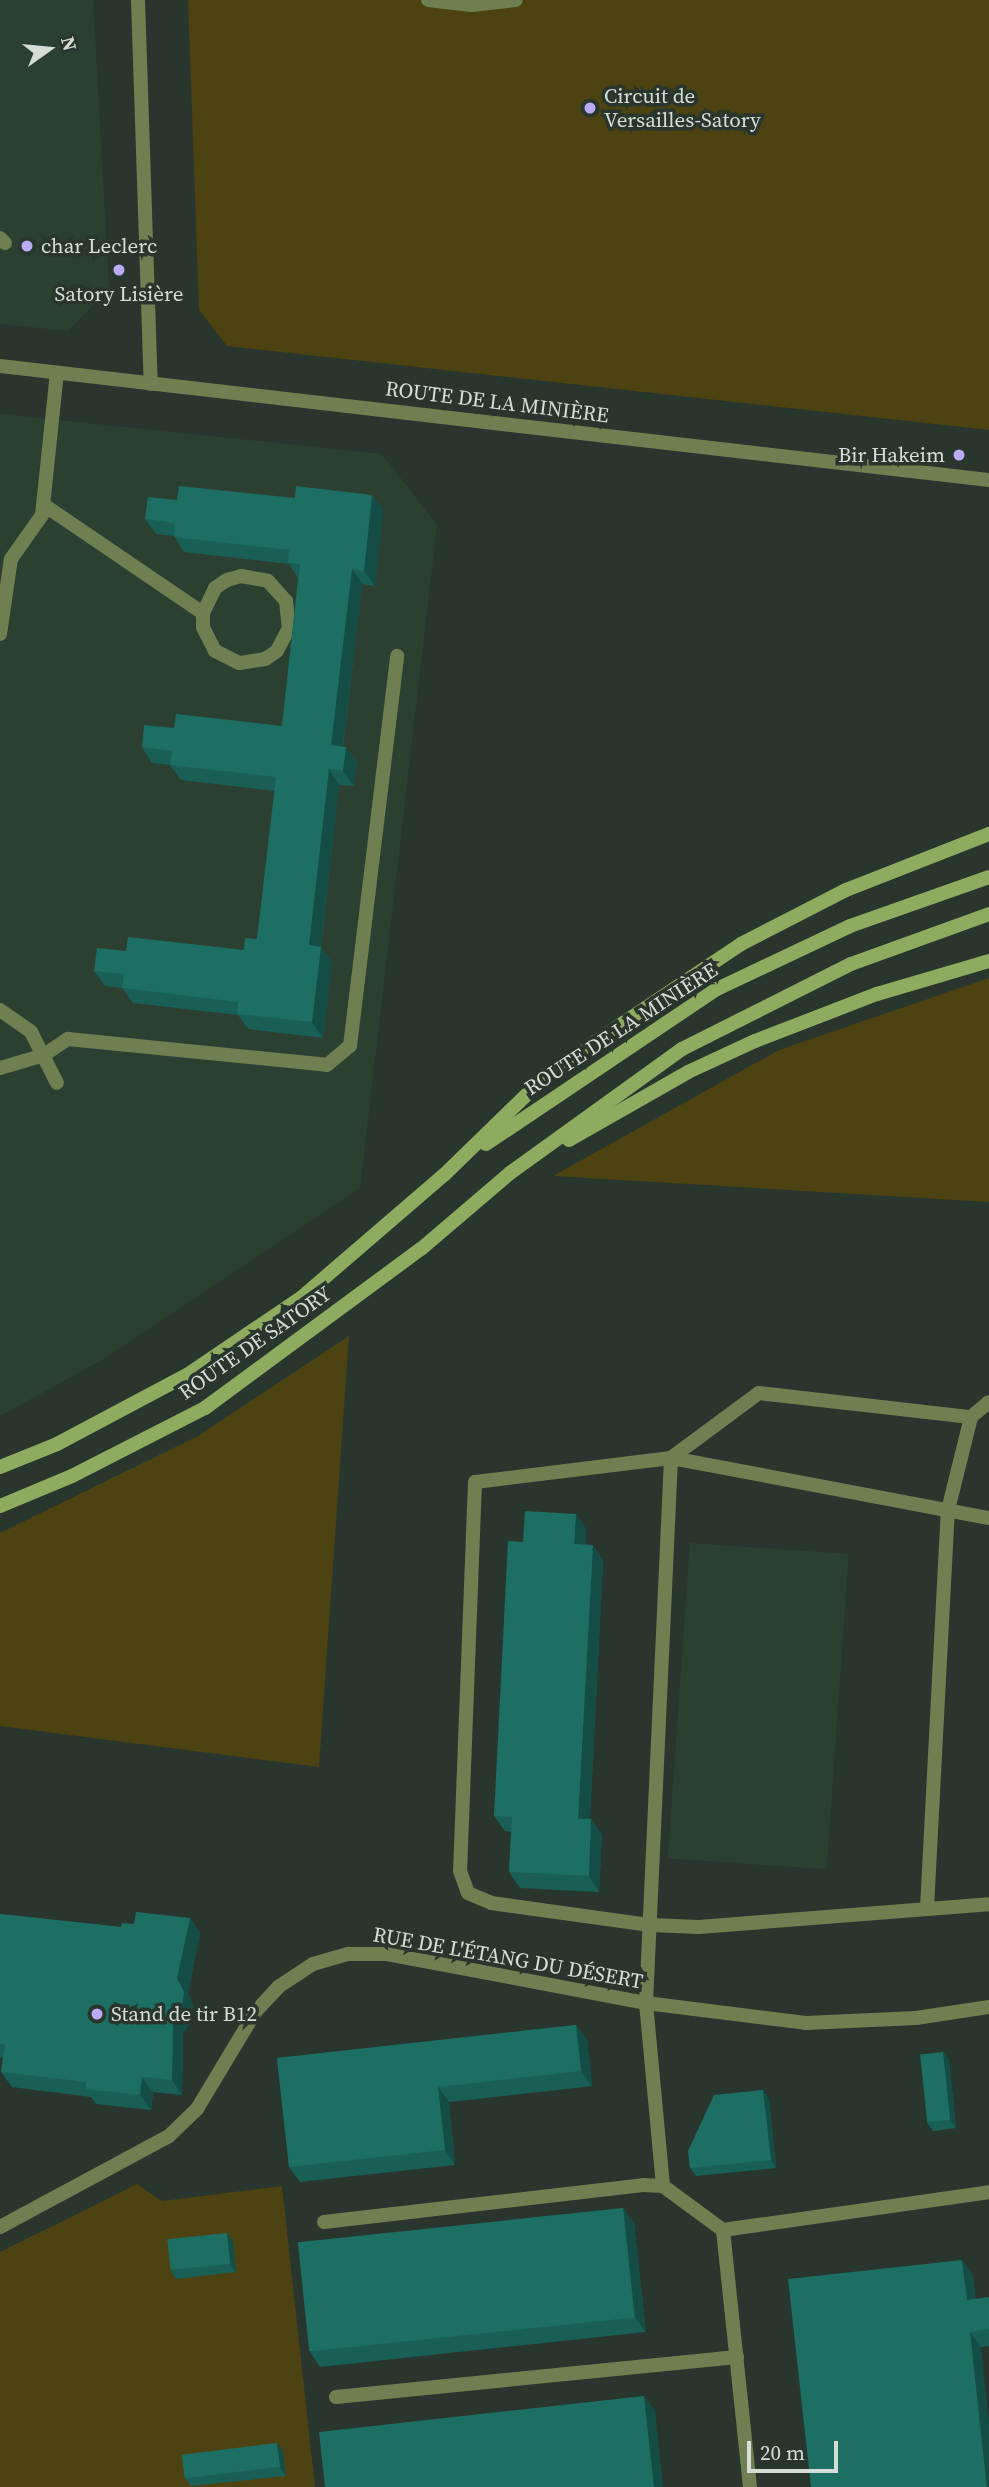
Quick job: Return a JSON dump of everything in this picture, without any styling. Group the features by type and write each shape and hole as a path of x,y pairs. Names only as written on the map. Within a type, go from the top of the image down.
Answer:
{"main road":[{"path":"444,1175 550,1072 741,943 846,890 989,834"},
{"name":"ROUTE DE LA MINIÈRE","path":"444,1175 559,1091 717,989 850,926 989,877"},
{"path":"510,1173 682,1049 726,1025 872,956 989,914"},
{"path":"510,1173 688,1072 755,1041 877,994 989,961"},
{"name":"ROUTE DE SATORY","path":"0,1506 72,1476 205,1408 421,1249 510,1173"},
{"name":"ROUTE DE SATORY","path":"0,1467 57,1444 187,1375 302,1297 444,1175"}],"street":[{"path":"138,0 151,384"},
{"path":"428,0 472,5 516,0"},
{"name":"ROUTE DE LA MINIÈRE","path":"0,366 989,480"},
{"path":"0,634 11,559 42,515 53,424 51,393 57,373"},
{"path":"44,505 203,613"},
{"path":"241,576 255,577 268,581 286,601 289,628 277,651 265,659 239,663 215,651 203,627 203,613 207,600 221,584 241,576"},
{"path":"0,1068 44,1055 68,1039 327,1065 350,1046 397,656"},
{"path":"0,1010 31,1032 57,1083"},
{"path":"671,1458 759,1393 971,1417"},
{"path":"928,1908 948,1510 971,1417 989,1402"},
{"path":"663,2186 646,2003 671,1458"},
{"path":"989,1518 671,1458 475,1482 460,1871 468,1894 491,1903 650,1925 699,1927 989,1904"},
{"name":"RUE DE L'ÉTANG DU DÉSERT","path":"0,2227 169,2136 197,2109 256,2011 278,1987 313,1964 349,1954 387,1954 646,2003 806,2023 916,2018 989,2007"},
{"path":"324,2222 663,2186 723,2230 989,2192"},
{"path":"723,2230 750,2487"},
{"path":"336,2397 737,2357"}],"shaded area":[{"path":"0,0 93,0 109,289 68,331 0,324"},
{"name":"Circuit de Versailles-Satory","path":"188,0 989,0 989,430 227,346 199,310"},
{"path":"0,414 382,454 437,525 360,1188 102,1360 0,1416"},
{"path":"989,978 989,1202 553,1176 779,1050"},
{"path":"349,1336 319,1767 0,1726 0,1533 198,1436"},
{"path":"690,1543 849,1554 827,1869 668,1858"},
{"path":"137,2184 162,2201 282,2186 315,2487 0,2487 0,2252"}],"building":[{"path":"179,486 295,498 296,486 372,495 364,571 352,569 331,745 346,747 343,771 329,769 309,945 321,947 312,1022 237,1014 238,1002 122,988 124,974 94,971 97,948 126,951 128,937 244,950 245,938 257,939 276,777 170,765 172,751 142,747 144,725 174,728 176,714 282,726 300,564 288,563 289,550 174,537 175,523 145,519 148,497 177,500"},
{"path":"525,1511 576,1514 574,1544 593,1545 578,1819 591,1819 589,1876 509,1872 512,1817 494,1816 508,1541 523,1542"},
{"name":"Stand de tir B12","path":"136,1912 190,1918 177,1978 184,1992 182,2006 173,2018 172,2080 142,2077 140,2095 86,2089 86,2082 1,2072 5,2044 0,2044 0,1914 121,1927 122,1923 134,1924"},
{"path":"576,2025 581,2071 438,2087 445,2150 289,2167 277,2058"},
{"path":"943,2052 950,2120 927,2122 920,2054"},
{"path":"763,2090 771,2160 690,2168 688,2151 714,2095"},
{"path":"623,2208 634,2317 309,2352 298,2242"},
{"path":"227,2233 230,2264 171,2270 167,2239"},
{"path":"962,2260 967,2300 989,2297 989,2329 970,2332 987,2487 811,2487 788,2279"},
{"path":"644,2396 654,2487 325,2487 319,2432"},
{"path":"277,2443 280,2467 185,2479 182,2455"}],"place":[{"name":"Circuit de Versailles-Satory","path":"590,108"},
{"name":"char Leclerc","path":"27,246"},
{"name":"Satory Lisière","path":"119,270"},
{"name":"Bir Hakeim","path":"959,455"},
{"name":"Stand de tir B12","path":"97,2014"}]}
